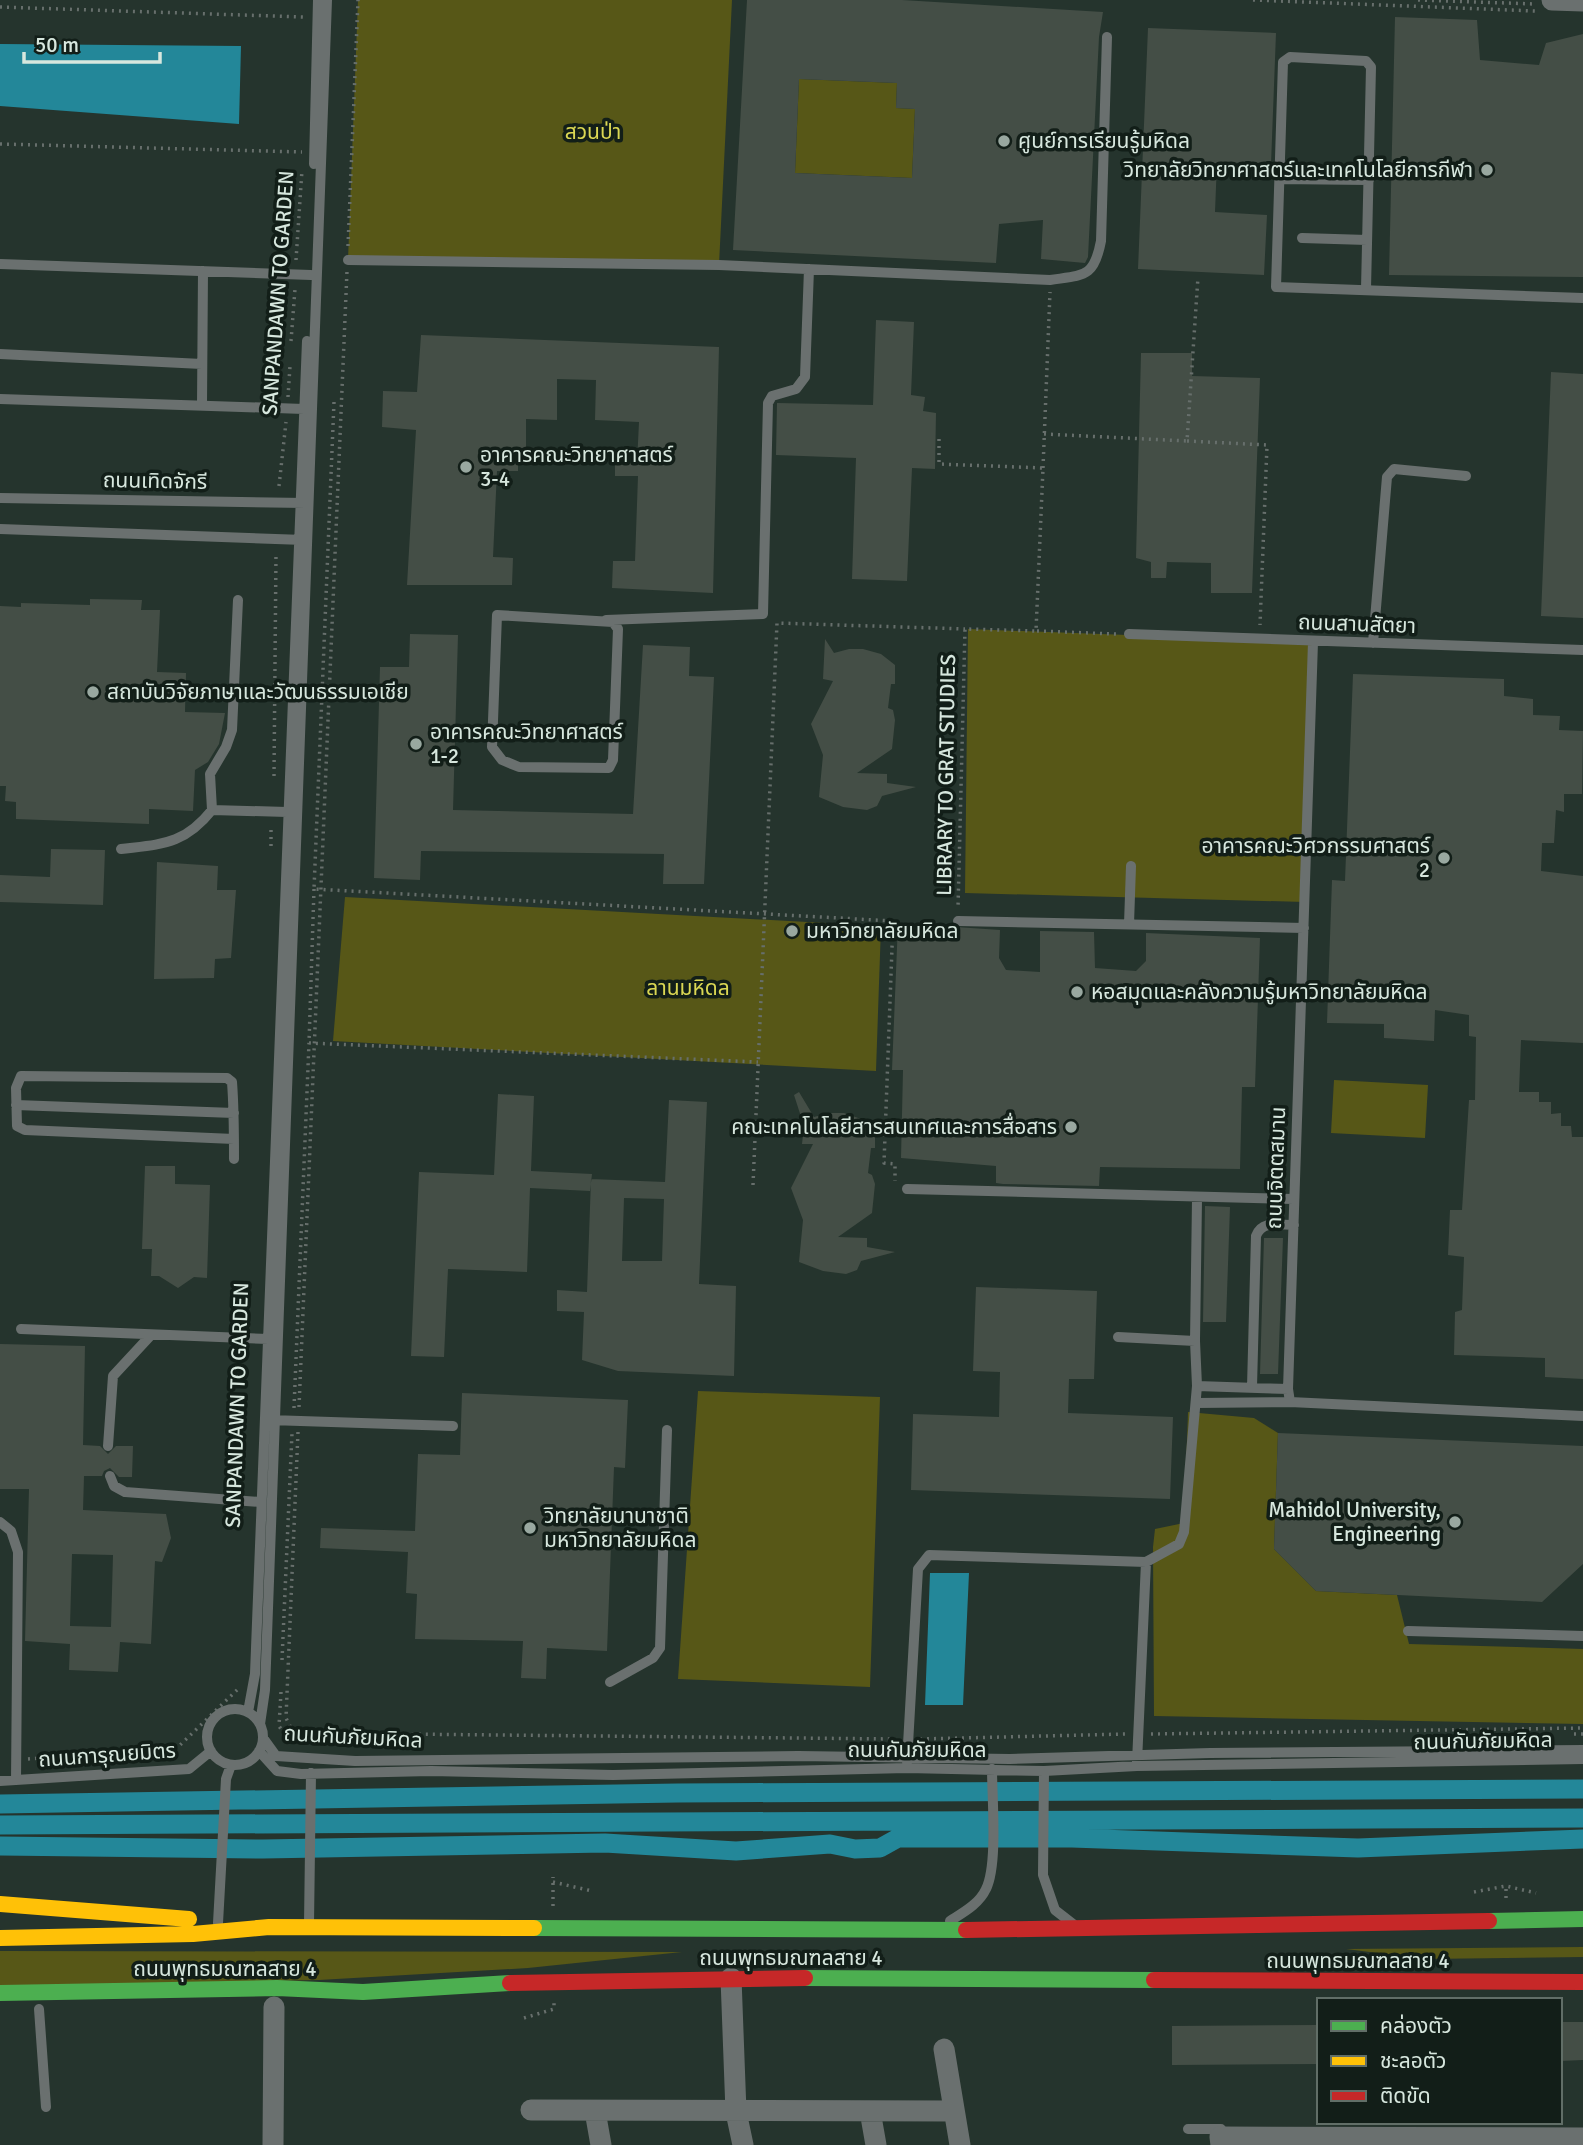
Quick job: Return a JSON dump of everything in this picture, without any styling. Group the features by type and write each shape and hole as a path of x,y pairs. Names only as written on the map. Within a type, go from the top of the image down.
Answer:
{"main road":[{"path":"0,1904 133,1912 269,1927"},
{"path":"0,1919 193,1934"},
{"name":"ถนนพุทธมณฑลสาย 4","path":"0,1938 193,1934 269,1927 1081,1930 1583,1919"},
{"name":"ถนนพุทธมณฑลสาย 4","path":"0,1993 277,1988 363,1992 564,1980 731,1978 1369,1991 1583,1982"},
{"path":"268,2007 325,2002 363,1992"}],"street":[{"path":"1547,5 1583,1"},
{"path":"731,1978 736,2112 743,2145"},
{"path":"268,2007 273,2145"},
{"path":"944,2049 960,2145"},
{"path":"531,2110 954,2111"},
{"path":"595,2111 601,2145"},
{"path":"870,2111 876,2145"},
{"path":"1221,2141 1373,2136 1535,2142 1583,2138"}],"lane":[{"path":"304,503 304,409 311,275 318,0"},
{"path":"260,1724 248,1712 231,1709 215,1717 207,1733 211,1751 217,1759 231,1765 244,1763 259,1751 263,1738 260,1724 265,1690 270,1420 304,503 327,0"},
{"path":"348,260 809,269 1050,280 1086,274 1094,268 1101,241 1107,37"},
{"path":"1366,289 1370,63 1290,57 1283,62 1275,286 1583,298"},
{"path":"1279,180 1369,180"},
{"path":"1301,238 1367,240"},
{"path":"0,264 311,275"},
{"path":"606,620 618,629 613,760 609,768 519,767 502,760 492,747 497,615 606,620 763,614 768,403 772,396 796,389 805,377 809,269"},
{"path":"202,404 203,271"},
{"path":"0,354 202,364"},
{"path":"0,399 304,409"},
{"path":"1373,643 1387,477 1394,469 1465,476"},
{"name":"ถนนเทิดจักรี","path":"0,498 304,503"},
{"path":"0,529 303,540"},
{"path":"248,1712 255,1674 260,1502 270,1420 268,1339 287,812 303,540"},
{"path":"121,849 171,843 198,827 212,810 210,774 226,747 232,730 238,600"},
{"name":"ถนนสานสัตยา","path":"1129,634 1583,650"},
{"name":"ถนนจิตตสมาน","path":"1290,1402 1288,1389 1313,642"},
{"path":"212,810 287,812"},
{"path":"1129,924 1130,866"},
{"path":"958,921 1304,928"},
{"path":"234,1139 24,1130 17,1126 16,1088 21,1076 219,1077 232,1082 234,1113 234,1139 234,1159"},
{"path":"16,1105 234,1113"},
{"path":"907,1189 1197,1199 1294,1199"},
{"path":"907,1763 918,1569 929,1555 1146,1562 1179,1544 1184,1532 1197,1386 1197,1199"},
{"path":"1252,1387 1256,1236 1265,1224 1294,1225"},
{"path":"21,1329 268,1339"},
{"path":"108,1446 113,1376 151,1335"},
{"path":"1118,1337 1195,1342"},
{"path":"1197,1386 1288,1389"},
{"path":"1196,1403 1290,1402 1583,1416"},
{"path":"270,1420 453,1426"},
{"path":"610,1682 653,1658 660,1648 667,1430"},
{"path":"110,1476 114,1486 125,1492 260,1502"},
{"path":"0,1522 11,1531 18,1552 16,1780"},
{"path":"1137,1760 1146,1562"},
{"path":"1408,1632 1583,1636"},
{"name":"ถนนกันภัยมหิดล","path":"263,1738 275,1756 355,1761 907,1763 1044,1771 1137,1760 1583,1750"},
{"name":"ถนนการุณยมิตร","path":"0,1781 189,1769 211,1751"},
{"name":"ถนนกันภัยมหิดล","path":"259,1751 277,1771 613,1775 1010,1759 1583,1759"},
{"path":"218,1923 225,1846 225,1792 231,1765"},
{"path":"938,1928 973,1906 986,1891 992,1874 992,1769"},
{"path":"1044,1771 1043,1875 1055,1910 1081,1930"},
{"path":"309,1927 311,1773"},
{"path":"39,2009 46,2107"},
{"path":"1188,2129 1221,2129 1221,2141"}],"path":[{"path":"1254,0 1547,5"},
{"path":"1418,0 1547,5"},
{"path":"0,7 303,17 303,9"},
{"name":"SANPANDAWN TO GARDEN","path":"0,144 303,152 291,344"},
{"path":"1187,441 1198,277"},
{"path":"1036,631 1050,280"},
{"name":"SANPANDAWN TO GARDEN","path":"279,486 288,408 290,358"},
{"path":"312,1043 314,889 334,402"},
{"path":"1044,434 1267,445 1259,640"},
{"path":"939,439 939,464 1043,468"},
{"path":"335,540 296,1421 286,1718 292,1730 301,1733 908,1742 943,1745"},
{"path":"274,784 276,550"},
{"path":"753,1185 777,623 965,629"},
{"name":"LIBRARY TO GRAT STUDIES","path":"958,921 965,629 1129,634"},
{"path":"271,822 271,850"},
{"path":"314,889 893,921 884,1163 895,1164 895,1182"},
{"path":"312,1043 758,1062"},
{"path":"296,1421 279,1726 288,1740 296,1742"},
{"path":"17,1760 177,1748 247,1681"},
{"path":"792,1745 1138,1734 1583,1728"},
{"path":"1390,1738 1583,1734"},
{"path":"340,1744 430,1744"},
{"path":"553,1881 592,1891"},
{"path":"1474,1892 1506,1886 1536,1893"},
{"path":"524,2018 554,2009"}],"green space":[{"name":"สวนป่า","path":"358,0 732,0 719,265 348,260"},
{"path":"799,79 897,83 896,108 915,109 912,178 795,173"},
{"path":"968,629 1313,642 1305,902 965,893"},
{"name":"ลานมหิดล","path":"345,897 881,926 876,1071 333,1041"},
{"path":"1334,1080 1428,1085 1425,1138 1331,1133"},
{"path":"698,1391 880,1397 870,1687 678,1679"},
{"path":"1188,1412 1254,1418 1278,1433 1274,1549 1316,1591 1397,1595 1409,1644 1583,1649 1583,1724 1154,1716 1155,1529 1184,1523"},
{"path":"1583,1947 1583,1957 1425,1959 1346,1949"},
{"path":"0,1951 682,1952 528,1968 319,1980 0,1986"}],"water":[{"path":"0,44 241,46 239,124 0,106"},
{"path":"930,1573 969,1573 963,1705 925,1705"}],"building":[{"name":"ศูนย์การเรียนรู้มหิดล","path":"747,0 902,0 1103,12 1099,37 1088,257 1085,263 1041,259 1043,220 999,224 996,263 733,250","holes":["799,79 897,83 896,108 915,109 912,178 795,173"]},
{"name":"วิทยาลัยวิทยาศาสตร์และเทคโนโลยีการกีฬา","path":"1395,17 1477,20 1480,60 1539,65 1546,43 1583,34 1583,277 1389,275"},
{"path":"1148,28 1276,33 1271,164 1217,162 1215,212 1267,215 1264,275 1138,269"},
{"path":"876,320 914,322 911,395 925,397 923,411 936,413 935,469 912,468 907,581 852,579 856,458 776,455 777,403 873,405"},
{"name":"อาคารคณะวิทยาศาสตร์ 3-4","path":"421,335 719,347 713,593 612,588 613,561 635,561 638,476 615,476 615,462 637,463 639,422 595,420 596,380 557,379 557,420 526,419 526,452 518,458 518,471 497,471 493,557 513,558 512,585 407,585 416,430 382,427 383,391 417,392"},
{"path":"1141,353 1192,353 1192,376 1260,378 1252,593 1211,593 1211,563 1167,562 1166,578 1151,578 1151,562 1136,558"},
{"path":"1551,372 1583,374 1583,618 1541,616"},
{"name":"สถาบันวิจัยภาษาและวัฒนธรรมเอเชีย","path":"90,599 142,600 141,610 160,610 157,672 186,673 185,712 225,713 219,744 208,762 195,770 193,811 149,809 149,824 16,819 16,802 5,801 6,786 0,786 0,606 21,607 21,603 90,605"},
{"name":"อาคารคณะวิทยาศาสตร์ 1-2","path":"410,634 458,635 453,810 633,814 643,645 690,647 689,676 714,677 704,884 663,884 664,854 421,851 420,880 374,878 380,667 409,667"},
{"path":"825,639 834,653 863,649 881,654 895,665 895,684 891,684 888,708 893,710 895,720 892,749 857,773 887,774 887,783 916,787 882,796 877,806 867,810 843,807 819,797 823,755 811,724 833,681 823,679"},
{"name":"อาคารคณะวิศวกรรมศาสตร์ 2","path":"1353,674 1504,679 1504,696 1533,699 1533,715 1560,716 1559,730 1583,731 1582,794 1564,794 1564,812 1556,810 1554,843 1542,843 1541,871 1583,876 1583,1043 1521,1040 1519,1092 1539,1092 1539,1102 1551,1102 1551,1114 1561,1113 1561,1126 1571,1126 1572,1137 1583,1137 1583,1379 1545,1377 1545,1358 1454,1355 1455,1312 1462,1310 1464,1257 1448,1255 1450,1210 1462,1210 1469,1100 1475,1100 1476,1037 1469,1036 1469,1015 1435,1010 1434,1041 1384,1038 1384,1024 1327,1023 1332,880 1345,881"},
{"path":"51,849 105,850 103,905 0,902 0,875 50,877"},
{"path":"157,862 218,866 217,890 236,890 231,958 215,959 214,978 154,979"},
{"path":"898,923 1000,930 999,958 1006,970 1040,972 1040,931 1094,932 1095,968 1136,971 1146,961 1146,933 1260,938 1255,1087 1242,1087 1240,1169 1100,1167 1099,1186 1003,1184 996,1183 996,1166 901,1158 903,1070 892,1070"},
{"path":"799,1092 814,1117 844,1113 861,1119 875,1129 875,1148 871,1148 868,1173 872,1175 875,1184 872,1213 838,1237 867,1238 867,1247 895,1252 861,1261 857,1270 846,1274 823,1271 799,1262 803,1220 791,1188 813,1144 802,1144 804,1126 794,1095"},
{"path":"498,1094 534,1096 531,1171 592,1174 590,1191 530,1188 527,1272 448,1269 444,1357 411,1356 419,1172 494,1175"},
{"path":"669,1100 707,1102 699,1284 736,1286 734,1376 618,1371 582,1360 584,1312 557,1311 557,1290 587,1292 591,1179 665,1182","holes":["624,1198 664,1199 662,1261 622,1261"]},
{"path":"145,1166 175,1166 175,1184 210,1185 207,1278 194,1277 178,1288 159,1276 151,1276 152,1249 142,1249"},
{"path":"1205,1206 1230,1207 1226,1322 1203,1322"},
{"path":"1264,1238 1283,1238 1278,1374 1260,1374"},
{"path":"976,1287 1097,1291 1094,1379 1069,1379 1068,1413 1173,1417 1170,1499 911,1490 913,1414 999,1417 1000,1372 973,1371"},
{"path":"0,1344 85,1346 83,1445 100,1446 108,1454 116,1446 133,1446 132,1477 119,1477 110,1468 104,1471 102,1476 84,1476 83,1510 166,1514 171,1538 162,1562 155,1561 151,1644 120,1642 118,1672 69,1670 70,1644 25,1641 29,1489 0,1489","holes":["72,1554 113,1555 111,1627 70,1626"]},
{"name":"วิทยาลัยนานาชาติ มหาวิทยาลัยมหิดล","path":"462,1393 628,1400 625,1468 614,1467 607,1651 547,1648 546,1679 521,1678 523,1641 415,1639 417,1594 406,1593 408,1552 320,1548 321,1528 415,1531 418,1454 460,1455"},
{"path":"1278,1433 1583,1446 1583,1564 1542,1602 1316,1591 1274,1549"},
{"path":"1562,2022 1583,2022 1583,2060 1562,2061"},
{"path":"1317,2025 1317,2064 1172,2065 1172,2026"}],"waterway":[{"path":"0,1804 678,1793 1583,1789"},
{"path":"0,1825 1583,1818"},
{"path":"0,1846 263,1849 605,1843 736,1851 830,1844 855,1849 880,1848 898,1838 1072,1838 1358,1848 1583,1839"}],"traffic: fast":[{"path":"1489,1921 1583,1919"},
{"path":"534,1928 966,1930"},
{"path":"805,1978 1154,1980"},
{"path":"0,1993 277,1988 363,1992 510,1983"}],"traffic: slow":[{"path":"0,1904 189,1919"},
{"path":"0,1938 193,1934 269,1927 534,1928"}],"traffic: jam":[{"path":"966,1930 1489,1921"},
{"path":"510,1983 805,1978"},
{"path":"1154,1980 1583,1982"}],"place":[{"name":"ศูนย์การเรียนรู้มหิดล","path":"1004,141"},
{"name":"วิทยาลัยวิทยาศาสตร์และเทคโนโลยีการกีฬา","path":"1487,170"},
{"name":"อาคารคณะวิทยาศาสตร์ 3-4","path":"466,467"},
{"name":"สถาบันวิจัยภาษาและวัฒนธรรมเอเชีย","path":"93,692"},
{"name":"อาคารคณะวิทยาศาสตร์ 1-2","path":"416,744"},
{"name":"อาคารคณะวิศวกรรมศาสตร์ 2","path":"1444,858"},
{"name":"มหาวิทยาลัยมหิดล","path":"792,931"},
{"name":"หอสมุดและคลังความรู้มหาวิทยาลัยมหิดล","path":"1077,992"},
{"name":"คณะเทคโนโลยีสารสนเทศและการสื่อสาร","path":"1071,1127"},
{"name":"Mahidol University, Engineering","path":"1455,1522"},
{"name":"วิทยาลัยนานาชาติ มหาวิทยาลัยมหิดล","path":"530,1528"}]}
